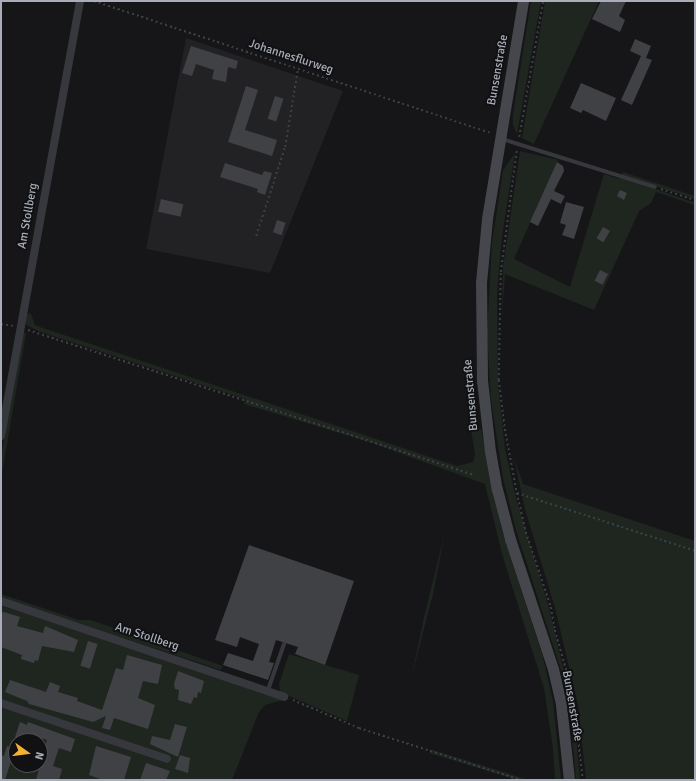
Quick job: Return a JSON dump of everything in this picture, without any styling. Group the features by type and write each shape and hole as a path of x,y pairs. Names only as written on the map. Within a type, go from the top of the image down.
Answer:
{"main road":[{"name":"Bunsenstraße","path":"523,1 496,136 481,282 484,409 497,488 510,539 553,669 561,705 569,780"}],"street":[{"name":"Am Stollberg","path":"1,436 80,1"},
{"name":"Am Stollberg","path":"1,601 268,690 284,697"},
{"path":"1,703 167,759"}],"lane":[{"path":"496,136 655,187"},
{"path":"268,690 284,644"}],"path":[{"name":"Johannesflurweg","path":"94,1 482,129 496,136"},
{"path":"543,1 505,228 499,314 499,380 504,429 526,532 551,607 555,630 568,676 577,725 582,780"},
{"path":"256,236 285,147 298,68"},
{"path":"655,187 695,200"},
{"path":"1,324 20,327 475,475"},
{"path":"517,493 695,551"},
{"path":"284,697 366,730 521,780"}],"shaded area":[{"path":"531,1 541,1 517,134 513,125 513,114"},
{"path":"545,1 599,1 534,144 522,138"},
{"path":"186,38 343,91 270,273 146,249"},
{"path":"520,151 558,160 514,259 570,287 604,174 619,179 623,172 695,196 695,199 652,185 650,187 695,203 695,205 656,192 651,203 639,211 594,310 505,274 502,317 503,267"},
{"path":"515,153 502,237 497,293 498,385 505,449 516,498 549,608 574,715 580,780 576,780 571,721 561,670 516,530 503,478 491,400 487,334 492,243 503,170"},
{"path":"27,313 31,314 35,325 43,328 457,466 473,462 475,454 471,430 481,429 502,531 543,657 553,701 561,780 555,780 553,748 544,688 502,554 485,484 369,442 244,404 245,399 38,331 25,324"},
{"path":"23,332 26,333 1,479 1,456"},
{"path":"514,458 523,484 695,541 695,780 586,780 578,705 555,608 525,509"},
{"path":"445,532 433,594 411,679 425,613"},
{"path":"1,594 79,620 91,620 223,666 221,670 1,598"},
{"path":"1,606 283,700 265,705 259,712 232,780 1,780 1,707 167,762 169,756 1,699"},
{"path":"289,654 359,675 347,721 280,692 279,684"},
{"path":"433,750 529,780 517,780 429,753"}],"building":[{"path":"601,1 626,1 619,16 625,20 620,32 592,19"},
{"path":"635,39 651,46 646,58 652,60 632,105 621,100 641,56 630,51"},
{"path":"191,46 238,61 236,69 228,67 226,82 212,79 214,70 196,64 192,76 182,73"},
{"path":"581,83 616,98 606,121 583,110 581,113 570,108"},
{"path":"246,86 258,90 245,130 277,140 272,156 228,142"},
{"path":"275,96 284,99 276,122 268,119"},
{"path":"557,162 563,166 564,171 554,191 565,196 561,204 551,199 538,226 530,222"},
{"path":"225,163 262,175 264,171 272,173 265,195 257,192 258,189 220,177"},
{"path":"620,190 627,193 624,200 617,196"},
{"path":"161,199 183,204 180,217 158,212"},
{"path":"566,202 584,207 574,239 562,235 566,225 560,223"},
{"path":"277,220 286,223 282,235 273,232"},
{"path":"603,227 610,231 603,242 596,238"},
{"path":"600,270 608,274 603,285 595,281"},
{"path":"249,545 354,581 325,665 295,654 298,647 276,640 269,662 274,663 268,680 223,665 228,653 253,661 259,644 240,637 237,647 215,640"},
{"path":"4,612 20,617 17,626 43,633 45,626 78,640 74,652 42,646 38,661 35,660 34,663 21,659 22,655 1,647 1,613"},
{"path":"88,641 98,644 90,669 80,666"},
{"path":"127,655 162,665 158,684 143,681 138,698 155,705 148,729 114,718 110,730 102,728 106,716 93,722 29,704 27,701 5,692 10,680 46,692 50,682 60,686 58,692 78,698 77,701 102,710 116,668 123,670"},
{"path":"178,671 204,681 201,693 198,692 197,698 194,697 191,704 178,700 179,690 175,689 174,684"},
{"path":"20,722 27,725 28,722 75,739 71,752 59,748 53,766 62,769 59,780 36,780 38,773 48,773 48,733 16,733"},
{"path":"175,724 187,727 178,757 150,744 152,736 170,740"},
{"path":"7,746 8,771 5,780 1,780 1,755 4,756"},
{"path":"96,746 131,757 124,780 103,780 89,775"},
{"path":"180,755 190,758 188,773 175,769"},
{"path":"146,763 170,771 166,780 140,780"}]}
